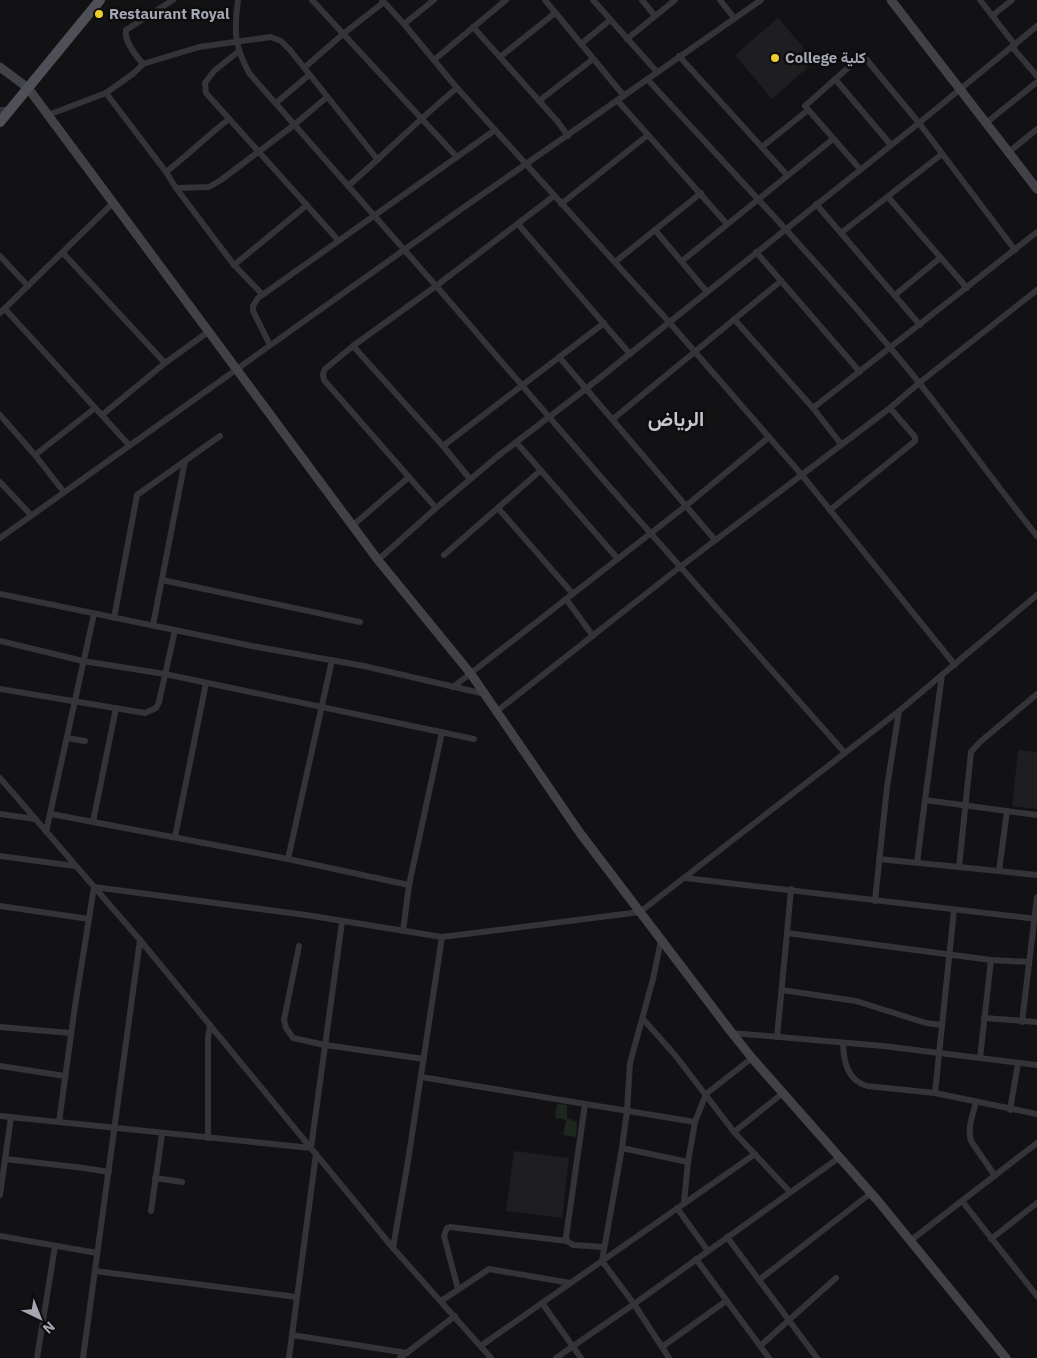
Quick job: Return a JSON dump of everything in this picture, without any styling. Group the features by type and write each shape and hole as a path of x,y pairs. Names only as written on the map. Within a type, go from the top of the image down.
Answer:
{"main road":[{"path":"0,122 5,110 28,88 100,0"}],"street":[{"path":"143,64 125,34 126,30 173,0"},
{"path":"238,0 235,24 236,41 249,73 844,754"},
{"path":"312,0 457,157"},
{"path":"404,24 434,0"},
{"path":"434,60 506,0"},
{"path":"545,0 624,96"},
{"path":"593,0 657,72"},
{"path":"642,0 655,16"},
{"path":"627,39 675,0"},
{"path":"720,0 734,18"},
{"path":"0,538 63,491 761,0"},
{"path":"890,0 1037,188"},
{"path":"980,0 1037,76"},
{"path":"992,16 1012,0"},
{"path":"304,68 383,1 525,165 669,322 801,474 954,665"},
{"path":"500,57 555,13"},
{"path":"581,44 610,20"},
{"path":"378,560 470,479 630,354 960,90 1037,26"},
{"path":"473,27 568,136"},
{"path":"48,114 106,92 134,73 143,64 199,47 271,37 281,41 310,74 378,160"},
{"path":"239,51 214,71 205,83 206,93 338,240"},
{"path":"679,56 787,175"},
{"path":"539,101 593,58"},
{"path":"860,169 805,106 860,58 866,59 919,123 1015,250"},
{"path":"0,67 28,88 48,114 352,526 486,694 580,833 732,1034 871,1193 1006,1358"},
{"path":"276,103 310,74"},
{"path":"647,79 758,199 890,348 1037,536"},
{"path":"835,79 890,145"},
{"path":"986,123 1037,82"},
{"path":"348,186 457,88"},
{"path":"106,92 234,265 262,294"},
{"path":"176,188 210,187 294,125 328,97"},
{"path":"617,100 727,224"},
{"path":"762,147 808,110"},
{"path":"166,172 197,147 208,135 229,120"},
{"path":"1010,152 1037,129"},
{"path":"270,346 253,311 255,302 262,294 495,130"},
{"path":"561,204 648,134"},
{"path":"682,261 833,139"},
{"path":"841,233 942,154"},
{"path":"614,262 701,193"},
{"path":"436,508 324,380 323,374 325,369 353,346 436,286 554,196"},
{"path":"888,197 967,288"},
{"path":"113,203 2,311 129,445"},
{"path":"816,204 920,325"},
{"path":"234,265 307,205"},
{"path":"518,224 630,354"},
{"path":"656,230 707,292"},
{"path":"813,408 1037,232"},
{"path":"756,252 860,372"},
{"path":"63,253 164,363"},
{"path":"0,256 28,286"},
{"path":"895,295 940,258"},
{"path":"613,419 781,281"},
{"path":"497,711 680,567 890,408 1037,290"},
{"path":"734,319 813,408 841,444"},
{"path":"443,446 604,323"},
{"path":"102,415 164,363 208,332"},
{"path":"353,346 443,446 470,479"},
{"path":"559,357 716,540"},
{"path":"35,454 95,408"},
{"path":"830,510 915,441 915,437 890,408"},
{"path":"0,415 35,454 63,491"},
{"path":"114,618 137,495 220,436"},
{"path":"454,687 687,505 769,437"},
{"path":"516,442 618,559"},
{"path":"153,625 185,461"},
{"path":"444,555 540,471"},
{"path":"352,526 409,477"},
{"path":"0,482 31,515"},
{"path":"498,508 574,594"},
{"path":"162,580 360,622"},
{"path":"0,594 332,660 486,694"},
{"path":"94,887 442,937 640,912 844,754 1037,596"},
{"path":"566,599 593,636"},
{"path":"46,832 94,614"},
{"path":"0,689 145,714 151,712 159,702 175,630"},
{"path":"0,641 83,661 166,674 474,738"},
{"path":"288,859 332,660"},
{"path":"917,863 942,675"},
{"path":"175,837 206,683"},
{"path":"959,867 971,752 980,742 1037,694"},
{"path":"93,822 116,708"},
{"path":"875,901 898,711"},
{"path":"402,931 409,886 442,732"},
{"path":"67,738 85,741"},
{"path":"0,778 140,940 393,1248 482,1346 488,1357"},
{"path":"925,800 1037,815"},
{"path":"999,871 1007,811"},
{"path":"0,814 35,819"},
{"path":"51,814 288,859 409,886"},
{"path":"0,856 76,866"},
{"path":"879,859 1037,875"},
{"path":"685,878 1036,919"},
{"path":"59,1122 94,887"},
{"path":"777,1037 791,889"},
{"path":"1022,1022 1036,919 1037,897"},
{"path":"0,906 89,919"},
{"path":"935,1093 954,910"},
{"path":"311,1148 342,922"},
{"path":"787,933 991,960 1029,962"},
{"path":"393,1248 442,937"},
{"path":"83,1358 140,940"},
{"path":"661,940 643,1019 630,1063 627,1111 622,1148 602,1261 634,1304 669,1358"},
{"path":"299,946 284,1020 286,1028 293,1038 325,1045 424,1059"},
{"path":"980,1058 991,960"},
{"path":"782,990 856,1001 926,1023 942,1025"},
{"path":"984,1018 1037,1022"},
{"path":"643,1019 675,1055 734,1132 790,1192"},
{"path":"208,1138 208,1038 210,1025"},
{"path":"0,1027 71,1033"},
{"path":"732,1034 883,1046 1037,1065"},
{"path":"843,1044 844,1062 852,1077 859,1084 935,1093 1010,1110 1037,1114"},
{"path":"684,1203 688,1162 696,1122 706,1094 752,1058"},
{"path":"1010,1110 1018,1063"},
{"path":"0,1066 65,1076"},
{"path":"421,1076 696,1122"},
{"path":"734,1132 783,1093"},
{"path":"976,1102 969,1134 995,1176"},
{"path":"567,1241 584,1104"},
{"path":"0,1116 311,1148"},
{"path":"0,1195 11,1117"},
{"path":"151,1211 162,1134"},
{"path":"910,1241 1037,1143"},
{"path":"622,1148 688,1162"},
{"path":"289,1358 316,1154"},
{"path":"482,1346 755,1154"},
{"path":"556,1358 573,1348 840,1157"},
{"path":"5,1160 109,1172"},
{"path":"155,1178 182,1182"},
{"path":"760,1280 871,1193"},
{"path":"962,1201 1037,1296"},
{"path":"991,1238 1037,1203"},
{"path":"677,1208 708,1251"},
{"path":"458,1289 444,1236 450,1227 567,1241 573,1245 604,1247"},
{"path":"0,1236 97,1253"},
{"path":"727,1237 817,1358"},
{"path":"37,1358 55,1246"},
{"path":"696,1259 769,1358"},
{"path":"440,1301 488,1269 570,1283"},
{"path":"95,1271 297,1297"},
{"path":"760,1346 836,1278"},
{"path":"662,1346 726,1301"},
{"path":"542,1303 581,1358"},
{"path":"400,1358 454,1316"},
{"path":"292,1335 406,1353"}],"shaded area":[{"name":"College كلية","path":"778,18 815,61 772,99 735,55"},
{"path":"1018,750 1037,752 1037,809 1012,806"},
{"path":"557,1104 567,1105 567,1118 577,1122 576,1137 563,1135 566,1120 555,1118"},
{"path":"514,1151 569,1158 562,1218 506,1211"}],"place":[{"name":"Restaurant Royal","path":"99,14"},
{"name":"College كلية","path":"775,58"}],"district":[{"name":"الرياض","path":"676,419"}]}
